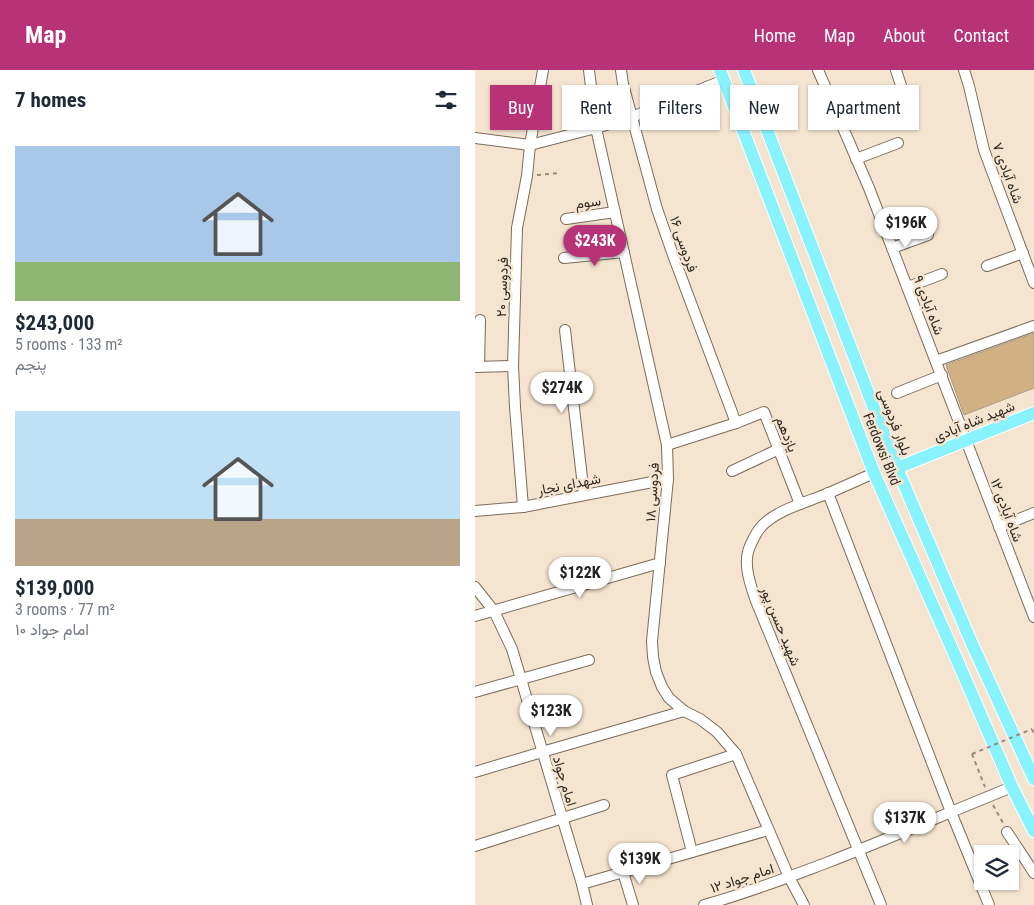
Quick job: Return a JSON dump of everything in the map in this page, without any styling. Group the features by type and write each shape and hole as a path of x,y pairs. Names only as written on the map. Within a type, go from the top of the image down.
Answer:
{"main road":[{"name":"بلوار فردوسی","path":"744,70 897,468 973,646 1034,779"},
{"name":"Ferdowsi Blvd","path":"722,75 874,473 1012,787 1034,832"},
{"name":"شهید شاه آبادی","path":"897,468 1034,413"}],"street":[{"name":"فردوسی ۲۰","path":"523,507 514,402 513,366 517,228 543,70"},
{"name":"فردوسی ۱۸","path":"589,70 591,85"},
{"name":"فردوسی ۱۶","path":"621,70 623,84 657,209 735,423"},
{"name":"شاه آبادی ۹","path":"818,70 908,287 965,440"},
{"path":"897,70 901,85"},
{"name":"شاه آبادی ۷","path":"964,70 984,150 1034,284"},
{"path":"632,117 722,75"},
{"path":"475,138 530,145 588,130"},
{"name":"فردوسی ۱۸","path":"596,130 667,445 668,479 652,641 656,672 669,698 684,711 700,719 717,732 736,754 789,877 804,905"},
{"path":"856,159 898,144"},
{"name":"سوم","path":"566,219 615,212"},
{"path":"892,248 928,235"},
{"path":"564,258 623,252"},
{"path":"987,266 1023,253"},
{"path":"908,287 942,274"},
{"path":"480,320 477,367 513,366"},
{"path":"936,362 1034,326"},
{"path":"565,330 584,495"},
{"path":"897,393 942,375"},
{"name":"یازدهم","path":"667,445 764,412 800,504"},
{"name":"شاه آبادی ۱۲","path":"965,440 1034,614"},
{"path":"733,470 779,449"},
{"name":"شهید حسن پور","path":"874,473 800,504 772,518 759,529 748,552 747,566 756,601 881,905"},
{"name":"شهدای نجار","path":"475,511 523,507 668,479"},
{"path":"828,493 951,812 989,905"},
{"path":"999,527 1034,513"},
{"path":"475,616 660,563"},
{"path":"1023,589 1034,585"},
{"name":"امام جواد","path":"475,587 494,612 512,649 587,905"},
{"path":"475,692 589,660"},
{"path":"475,772 684,711"},
{"path":"692,852 672,775 736,754"},
{"name":"امام جواد ۱۲","path":"704,905 729,902 1012,787"},
{"path":"475,846 604,805"},
{"path":"582,884 768,830"},
{"path":"1007,832 1034,873"},
{"path":"623,872 633,905"}],"path":[{"path":"527,176 559,173"},
{"path":"1007,832 989,797 972,754 1032,729 1034,734"}],"building":[{"path":"1034,333 1034,388 964,415 946,365"}]}
